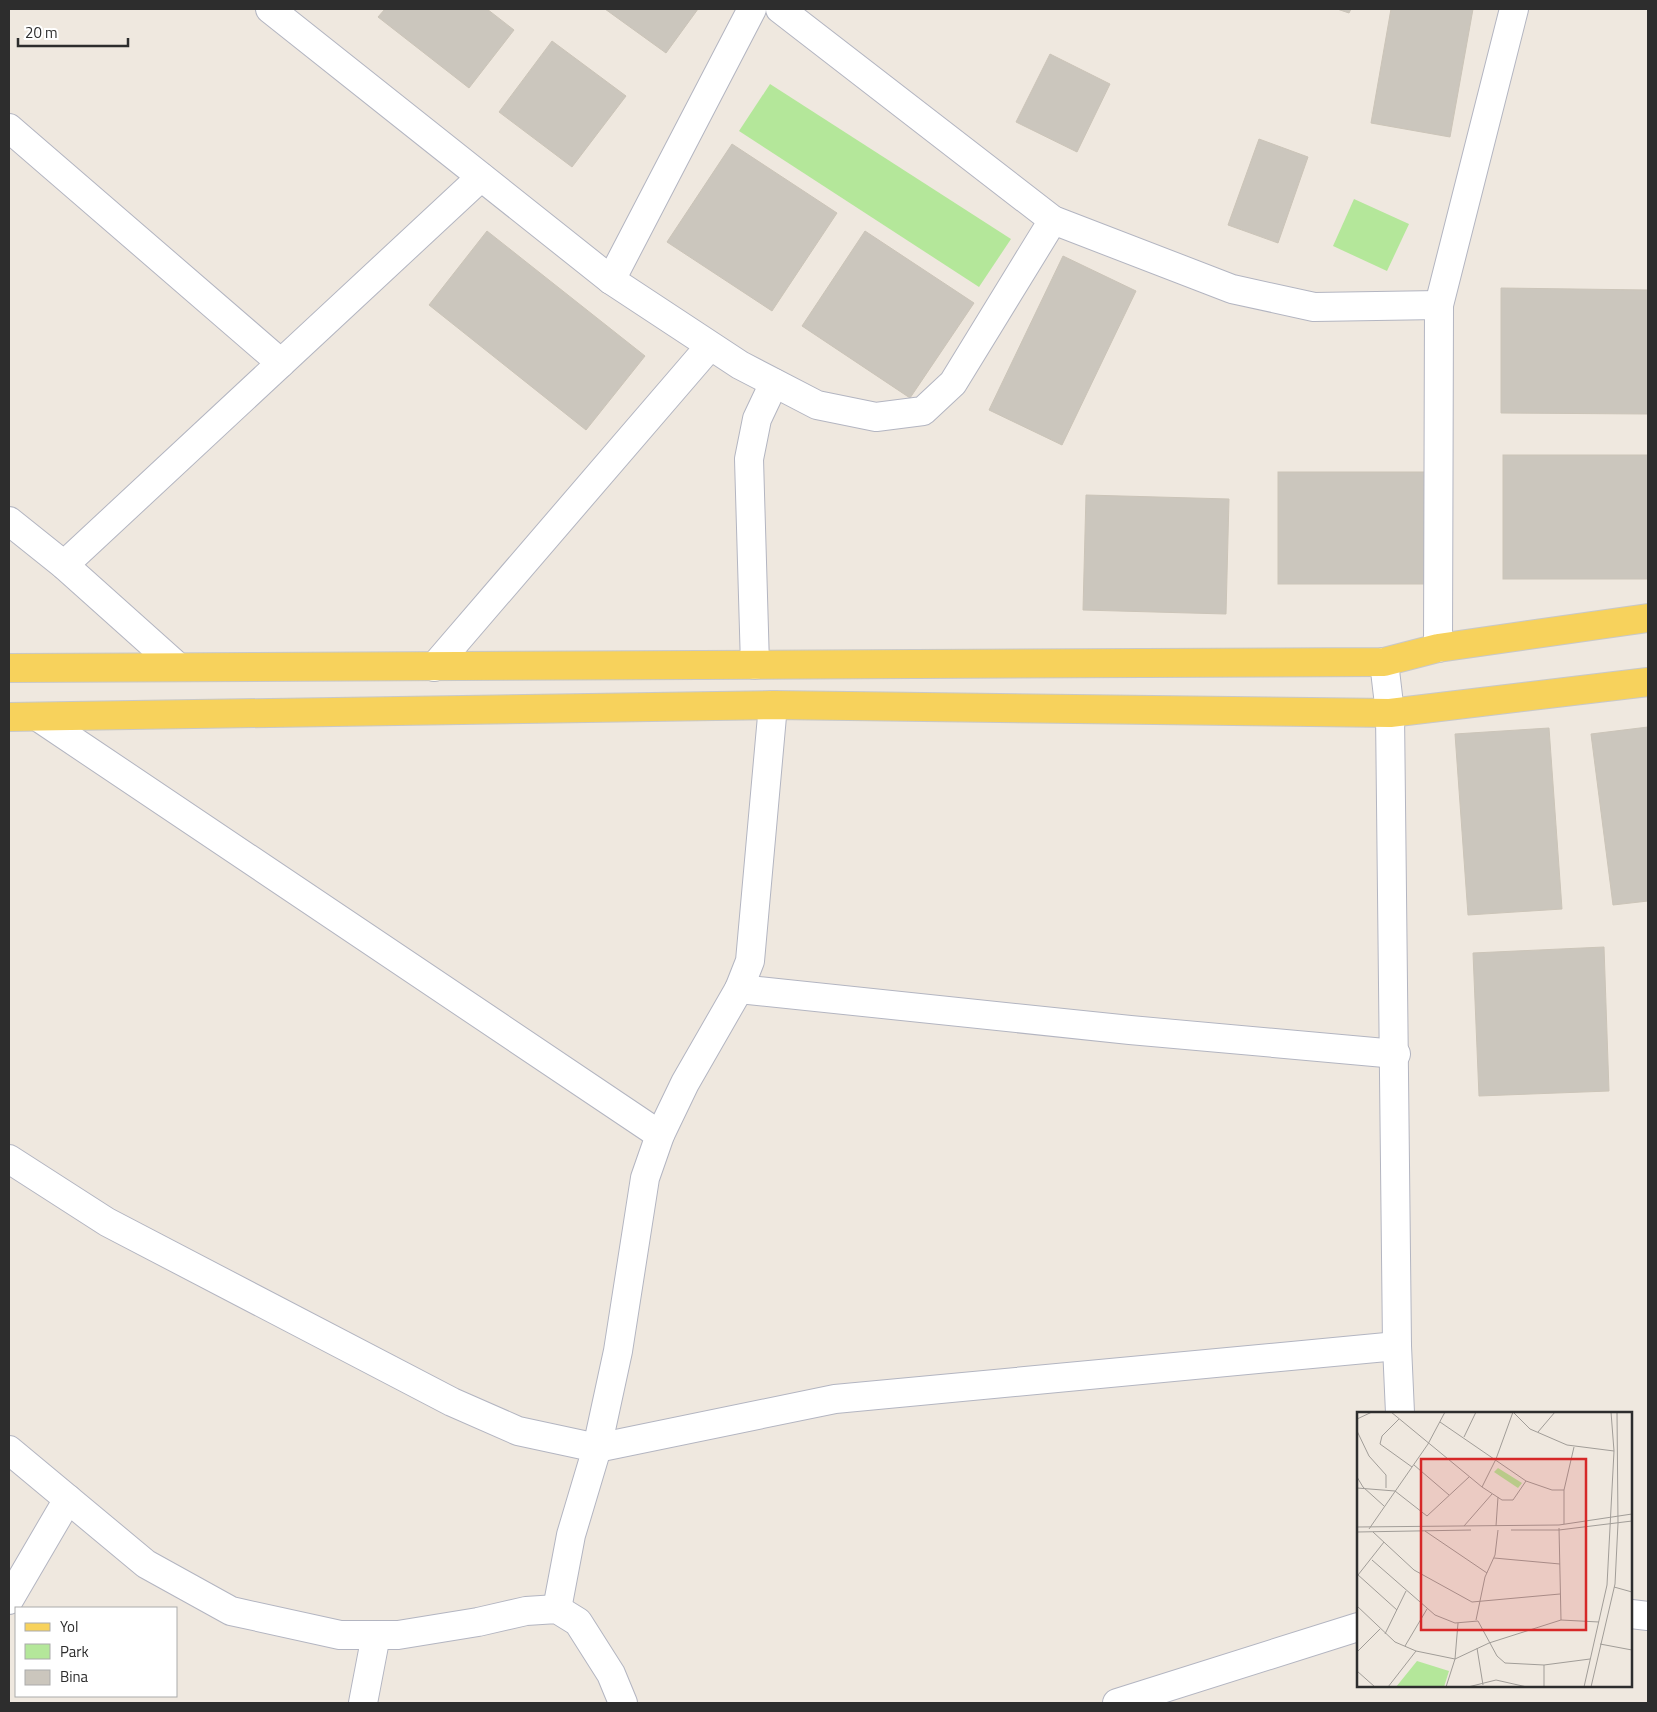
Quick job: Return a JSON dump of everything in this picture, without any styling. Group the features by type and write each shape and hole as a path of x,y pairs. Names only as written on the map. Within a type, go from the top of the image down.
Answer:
{"main road":[{"path":"9,668 1384,662 1438,648 1648,618"},
{"path":"9,717 773,705 1390,713 1648,682"}],"street":[{"path":"270,9 611,280 740,365 817,405 876,417 922,411 953,383 1053,220"},
{"path":"611,280 752,9"},
{"path":"780,9 1053,220 1232,289 1314,307 1439,306"},
{"path":"1438,648 1439,306 1514,9"},
{"path":"9,128 282,363"},
{"path":"64,565 481,177"},
{"path":"434,667 710,346"},
{"path":"755,665 749,460 758,419 774,383"},
{"path":"9,521 64,565 178,667"},
{"path":"1384,662 1390,713 1396,1054 1397,1346 1400,1412"},
{"path":"557,1609 571,1535 597,1448 618,1351 645,1178 660,1135 685,1083 739,989 750,961 773,705"},
{"path":"38,717 660,1135"},
{"path":"739,989 1130,1030 1396,1054"},
{"path":"9,1159 107,1222 452,1402 518,1431 597,1448 835,1399 1397,1346"},
{"path":"9,1450 146,1564 231,1611 340,1636 398,1636 478,1622 526,1611 557,1609 578,1622 611,1674 623,1703"},
{"path":"9,1600 68,1499"},
{"path":"1632,1614 1648,1616"},
{"path":"1117,1703 1357,1628"},
{"path":"363,1703 376,1636"}],"green space":[{"path":"770,84 1011,239 979,287 739,131"},
{"path":"1354,199 1409,224 1387,271 1333,246"}],"building":[{"path":"385,9 487,9 514,30 469,88 378,17"},
{"path":"605,9 698,9 666,53"},
{"path":"1337,9 1351,9 1349,13"},
{"path":"1391,9 1473,9 1450,137 1371,123"},
{"path":"552,41 626,96 572,167 499,112"},
{"path":"1050,54 1110,84 1077,152 1016,122"},
{"path":"1259,139 1308,157 1278,243 1228,225"},
{"path":"732,144 837,213 772,311 667,242"},
{"path":"487,231 645,356 586,430 429,305"},
{"path":"865,231 974,303 910,398 802,326"},
{"path":"1063,256 1136,291 1062,445 989,410"},
{"path":"1501,288 1648,290 1648,414 1501,413"},
{"path":"1503,455 1648,455 1648,579 1503,579"},
{"path":"1278,472 1425,472 1425,584 1278,584"},
{"path":"1086,495 1229,499 1226,614 1083,610"},
{"path":"1648,727 1648,901 1613,905 1591,734"},
{"path":"1549,728 1562,909 1468,915 1455,734"},
{"path":"1604,947 1609,1091 1479,1096 1473,953"}]}
